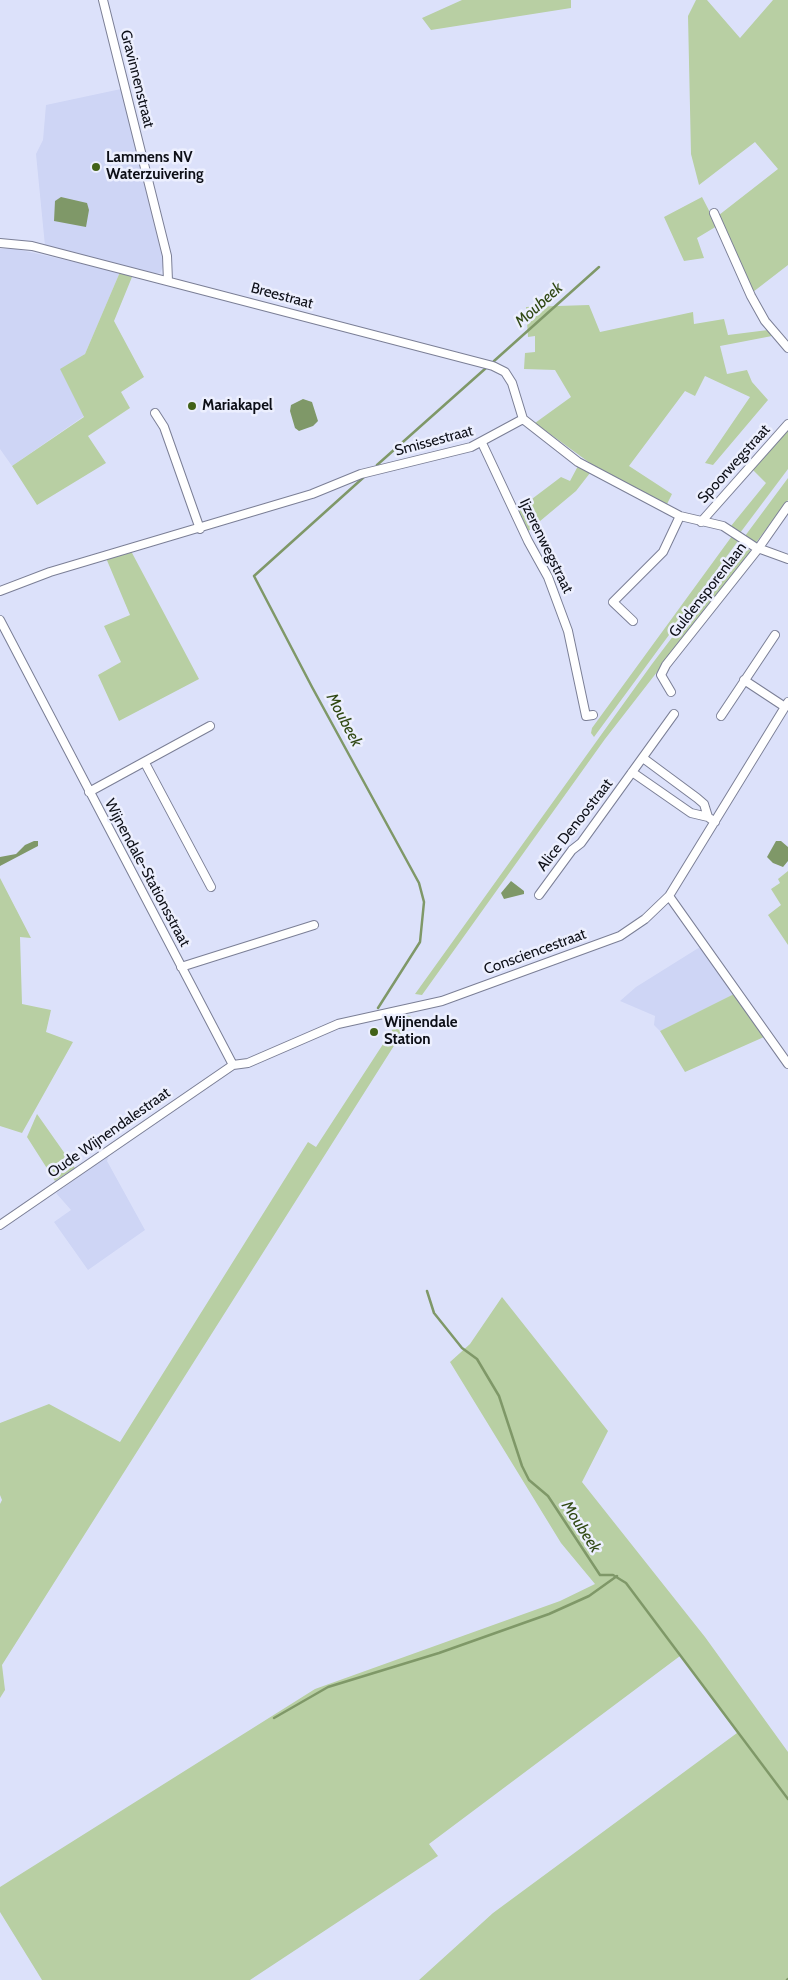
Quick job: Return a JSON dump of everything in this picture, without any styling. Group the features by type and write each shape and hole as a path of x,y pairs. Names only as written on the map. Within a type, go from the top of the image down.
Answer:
{"street":[{"name":"Gravinnenstraat","path":"103,0 167,256 168,281"},
{"path":"714,213 750,296 766,321 788,348"},
{"name":"Breestraat","path":"0,243 32,246 493,366 505,372 512,383 523,419"},
{"path":"155,413 164,427 200,530"},
{"path":"523,419 533,429 578,462 680,516 729,529 756,548 788,559"},
{"name":"Smissestraat","path":"0,591 50,572 200,530 312,494 360,474 454,452 482,443 523,419"},
{"name":"Spoorwegstraat","path":"701,522 788,424"},
{"name":"Ijzerenwegstraat","path":"482,443 528,541 548,577 568,631 586,716 593,715"},
{"name":"Guldensporenlaan","path":"671,692 661,675 666,665 788,506"},
{"path":"633,621 612,602 663,552 680,516"},
{"name":"Wijnendale-Stationsstraat","path":"0,620 233,1064"},
{"path":"721,716 776,635"},
{"path":"744,680 787,704"},
{"name":"Consciencestraat","path":"233,1064 248,1063 338,1024 362,1017 442,1001 620,936 645,919 669,896 787,704"},
{"name":"Alice Denoostraat","path":"539,895 572,850 581,843 674,714"},
{"name":"Wijnendale-Stationsstraat","path":"89,792 210,726"},
{"name":"Alice Denoostraat","path":"643,758 704,804 708,816"},
{"path":"145,763 212,887"},
{"name":"Alice Denoostraat","path":"632,772 691,813 708,816 715,822"},
{"path":"669,896 788,1064"},
{"name":"Wijnendale-Stationsstraat","path":"182,967 314,925"},
{"name":"Oude Wijnendalestraat","path":"0,1225 233,1064"}],"shaded area":[{"path":"462,0 571,0 571,8 431,30 422,18"},
{"path":"696,0 707,0 740,38 773,0 788,0 788,265 753,292 719,215 778,169 755,142 699,185 691,154 688,16"},
{"path":"121,89 164,265 160,273 151,274 45,246 36,154 43,140 46,105"},
{"path":"61,197 87,203 89,210 86,227 54,221 55,201"},
{"path":"702,197 717,226 697,238 704,258 684,261 664,217"},
{"path":"0,249 16,249 120,272 85,354 61,370 84,416 12,466 0,449"},
{"path":"120,272 132,277 114,321 144,377 121,392 130,408 88,436 106,463 37,505 12,466 84,417 60,369 85,354"},
{"path":"589,305 600,332 693,312 694,324 724,319 728,335 768,330 772,336 720,346 727,374 747,370 752,382 768,400 713,465 705,463 750,397 705,376 695,396 685,391 629,466 672,494 667,504 594,466 535,423 571,397 555,370 524,369 525,353 535,352 535,336 528,337 526,307"},
{"path":"303,399 312,402 318,421 313,426 299,431 295,428 290,411 291,405"},
{"path":"788,428 788,469 740,533 731,526 766,483 752,469"},
{"path":"578,466 590,473 576,491 527,532 516,511 561,477 570,481"},
{"path":"788,478 788,500 755,544 745,536"},
{"path":"732,536 738,541 594,737 591,733 592,728"},
{"path":"742,545 751,551 605,739 422,995 415,994 652,664"},
{"path":"131,551 199,679 119,721 98,675 121,662 104,626 130,615 106,558"},
{"path":"38,841 38,846 0,866 0,857 16,854 25,845"},
{"path":"776,841 781,841 788,847 788,861 783,867 773,863 767,857"},
{"path":"788,871 788,945 768,915 781,905 771,889 780,883 778,879"},
{"path":"0,878 31,938 20,937 22,1004 51,1010 46,1032 73,1042 22,1133 0,1126"},
{"path":"511,881 524,891 524,894 504,899 501,893"},
{"path":"700,947 734,994 660,1031 654,1025 655,1016 620,1001 636,987"},
{"path":"734,994 764,1037 685,1072 660,1031"},
{"path":"402,1015 411,1016 397,1041 2,1665 5,1690 0,1698 0,1504 2,1500 0,1495 0,1423 49,1404 120,1442 308,1142 316,1147"},
{"path":"37,1114 75,1168 55,1181 27,1137"},
{"path":"109,1155 107,1161 145,1230 88,1270 54,1222 71,1210 56,1193"},
{"path":"502,1297 608,1431 582,1482 705,1637 788,1752 788,1980 419,1980 493,1913 737,1733 680,1656 429,1844 438,1856 250,1980 42,1980 0,1912 0,1887 315,1689 560,1601 595,1584 561,1543 450,1362 470,1344"}],"waterway":[{"name":"Moubeek","path":"494,361 599,267"},
{"name":"Moubeek","path":"377,465 486,368"},
{"name":"Moubeek","path":"364,477 254,576 419,883 424,902 420,942 378,1008"},
{"name":"Moubeek","path":"427,1291 434,1313 462,1348 477,1359 499,1396 522,1466 529,1480 548,1496 600,1575 613,1575 626,1583 788,1799"},
{"path":"274,1718 328,1687 439,1653 549,1614 589,1596 617,1576"}],"place":[{"name":"Lammens NV Waterzuivering","path":"96,167"},
{"name":"Mariakapel","path":"192,406"},
{"name":"Wijnendale Station","path":"374,1032"}]}
